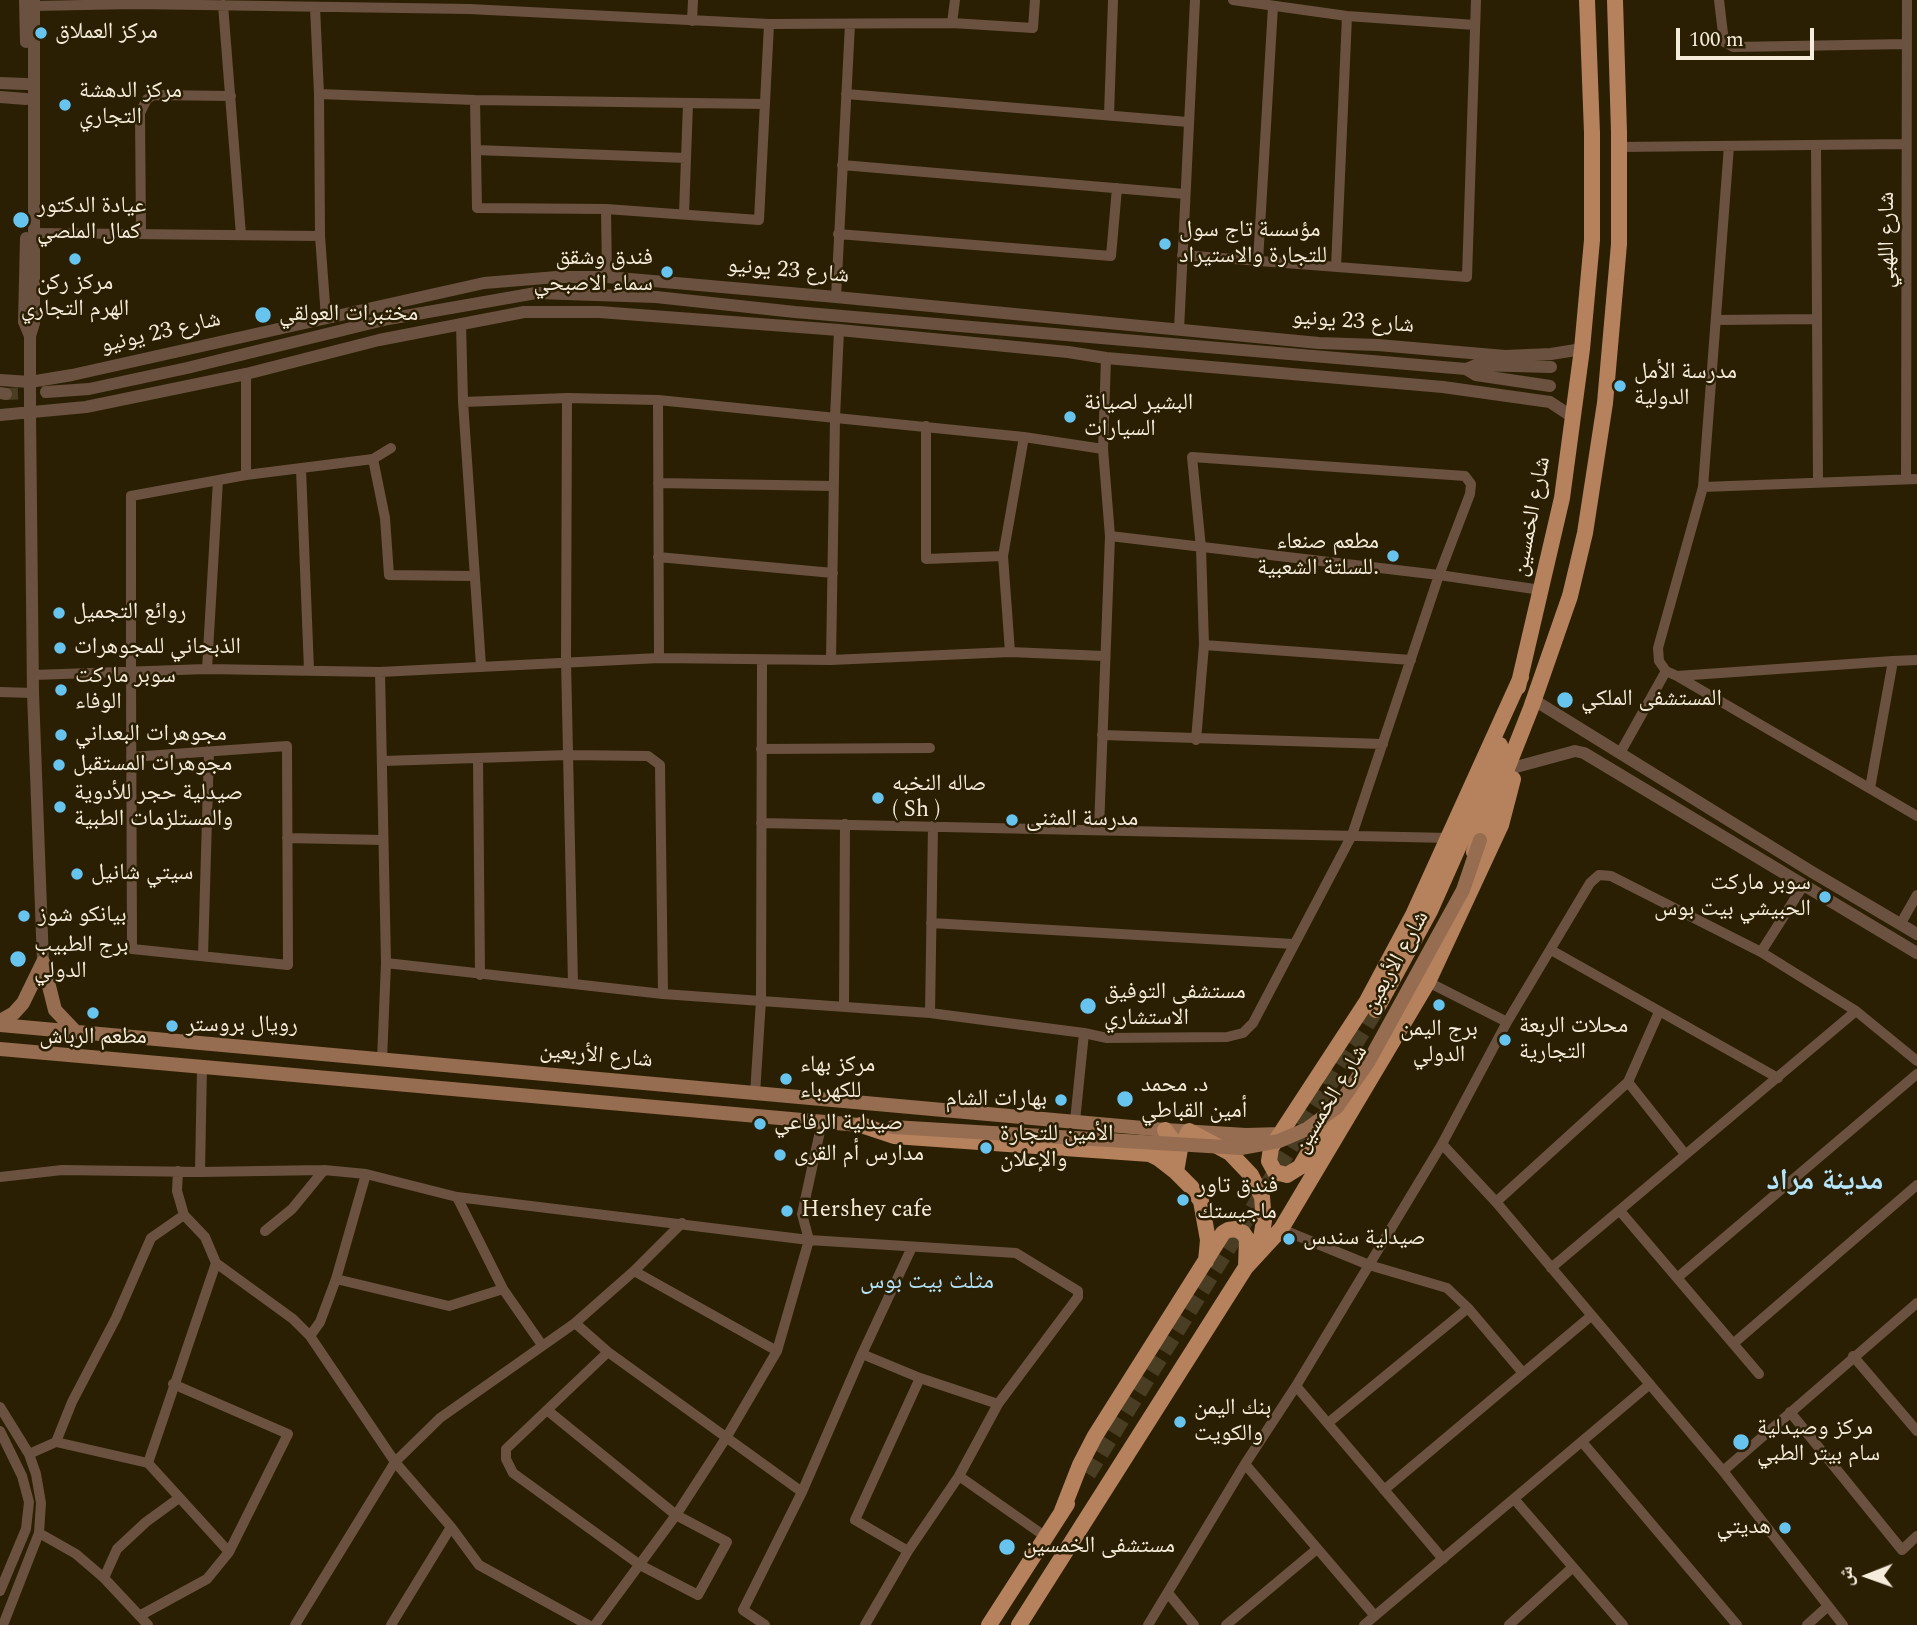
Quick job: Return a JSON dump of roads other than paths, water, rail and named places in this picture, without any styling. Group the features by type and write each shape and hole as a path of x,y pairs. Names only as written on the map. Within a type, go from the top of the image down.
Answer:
{"main road":[{"name":"شارع الخمسين","path":"1376,1010 1430,911 1501,741 1521,677 1562,498 1574,418 1592,240 1587,0"},
{"name":"شارع الخمسين","path":"1291,1120 1271,1148 1269,1161 1275,1172 1287,1175 1300,1167 1393,1007 1480,840 1533,704 1570,596 1585,533 1605,404 1616,284 1619,244 1619,140 1615,0"},
{"path":"1589,76 1617,75"},
{"path":"1591,133 1619,140"},
{"path":"1291,1120 1367,1001 1413,915 1521,677"},
{"name":"شارع الخمسين","path":"1020,1625 1250,1262 1281,1229 1428,982 1501,825 1533,704"},
{"name":"شارع الأربعين","path":"0,1049 822,1122 1241,1148 1279,1142 1307,1129 1337,1107 1369,1061 1463,890 1480,840"},
{"path":"0,1023 23,1003 43,962"},
{"path":"43,962 55,1010 75,1031"},
{"name":"شارع الأربعين","path":"0,1023 1165,1130 1246,1135 1281,1133 1291,1120"},
{"path":"861,1125 894,1136 1139,1152 1158,1158 1176,1172 1201,1201 1208,1240 1206,1261"},
{"path":"1158,1158 1168,1154 1173,1146 1171,1136 1165,1130"},
{"path":"1176,1172 1180,1149 1189,1131 1230,1153 1251,1175 1262,1197 1264,1221 1261,1238 1250,1262"},
{"path":"1062,1511 1080,1465 1096,1436 1223,1233 1236,1229 1243,1233 1247,1239 1250,1262"},
{"path":"989,1625 1088,1474"}],"street":[{"path":"692,21 693,0"},
{"path":"952,23 955,0"},
{"path":"31,2 315,7 469,5 692,21 769,24 952,23 1033,28 1035,0"},
{"path":"1109,115 1113,0"},
{"path":"1180,330 1195,0"},
{"path":"1233,0 1347,16 1475,25"},
{"path":"1182,255 1467,277 1476,0"},
{"path":"1719,0 1724,42 1733,47 1906,44"},
{"name":"شارع اللهبي","path":"1907,0 1906,144 1912,226 1911,479"},
{"path":"30,336 24,322 26,84 31,2"},
{"path":"31,2 34,233 34,323 30,336 33,693 43,962"},
{"path":"223,5 241,235"},
{"path":"1258,261 1273,6"},
{"path":"315,7 320,94 320,236 326,318"},
{"path":"1336,267 1347,16"},
{"path":"475,100 477,208 606,209 759,220 769,24"},
{"path":"836,297 850,24"},
{"path":"0,83 26,84"},
{"path":"141,234 140,113 147,99 154,94 231,96"},
{"path":"320,94 475,100 765,104"},
{"path":"846,94 1188,122"},
{"path":"0,97 26,99"},
{"path":"684,214 688,103"},
{"path":"1619,140 1729,146 1906,144"},
{"path":"1816,145 1818,482"},
{"path":"1729,146 1703,488 1658,648 1659,662 1666,671 1917,816"},
{"path":"476,150 686,158"},
{"path":"842,165 1185,194"},
{"path":"838,234 1111,256 1117,188"},
{"path":"606,209 607,278"},
{"path":"34,233 320,236"},
{"name":"شارع 23 يونيو","path":"0,380 30,382 80,373 484,283 557,277 607,278 836,297 1320,343 1378,345 1551,360 1582,349"},
{"path":"536,293 582,306 591,313"},
{"path":"46,392 89,388 187,368 388,319 536,293 656,297 795,312 1466,369 1476,375 1550,386"},
{"path":"390,302 400,305 454,297 475,303"},
{"path":"0,415 86,407 246,373 379,340 524,312 591,313 839,330 1106,358 1443,387 1550,402 1574,418"},
{"path":"1716,320 1817,319"},
{"path":"461,323 463,402 481,666"},
{"path":"831,660 833,486 839,330"},
{"path":"1029,331 1038,340 1068,352"},
{"path":"1099,830 1110,536 1103,449 1106,358"},
{"path":"1466,369 1476,365 1551,360 1550,402"},
{"path":"80,373 92,377 155,365 187,368"},
{"path":"86,407 93,400 108,395 159,386 187,368"},
{"path":"246,373 246,475"},
{"path":"463,402 567,398 658,400 926,426 1103,449"},
{"path":"567,398 566,661 573,984"},
{"path":"658,400 659,658"},
{"path":"926,426 926,559 1003,556"},
{"path":"1010,652 1003,556 1024,437"},
{"path":"131,757 287,746 288,965 132,948 131,757 131,496 246,475 373,459 391,448"},
{"path":"386,963 663,994 930,1013 1107,1038 1227,1037 1242,1033 1253,1023 1352,835 1439,575 1470,494 1471,484 1465,476 1192,457 1201,548 1203,645 1196,740"},
{"path":"373,459 385,519 389,575 474,576"},
{"path":"301,469 309,670"},
{"path":"1703,488 1911,479"},
{"path":"207,668 218,480"},
{"path":"658,483 833,486"},
{"path":"1110,536 1439,575 1541,590"},
{"path":"658,557 833,573"},
{"path":"1203,645 1410,660"},
{"path":"33,675 207,668 380,672 659,658 831,660 1010,652 1104,656"},
{"path":"1677,676 1917,660"},
{"path":"755,1094 761,999 762,661"},
{"path":"1870,788 1893,661"},
{"path":"1620,753 1666,671"},
{"path":"380,672 386,963 382,1060"},
{"path":"0,692 33,693"},
{"path":"1533,704 1620,753 1917,934"},
{"path":"1102,735 1382,744"},
{"path":"761,750 930,748"},
{"path":"203,956 209,751"},
{"path":"1516,767 1575,751 1584,753 1917,953"},
{"path":"383,761 569,755 648,756 660,765 663,994"},
{"path":"478,758 480,975"},
{"path":"761,824 1449,838"},
{"path":"844,1005 845,824"},
{"path":"930,1013 933,826"},
{"path":"287,838 383,841"},
{"path":"1148,1625 1442,1144 1507,1022 1590,883 1600,874 1611,876 1761,952 1856,1011 1917,1061"},
{"path":"1761,952 1803,886"},
{"path":"1901,923 1917,895"},
{"path":"931,923 1293,944"},
{"path":"1551,950 1778,1078"},
{"path":"1428,982 1507,1022"},
{"path":"1551,1268 1856,1011"},
{"path":"1496,1202 1628,1082 1659,1012"},
{"path":"1074,1121 1084,1033"},
{"path":"200,1172 202,1067"},
{"path":"1677,1278 1917,1074"},
{"path":"1628,1082 1685,1154"},
{"path":"595,1625 676,1515 726,1438 777,1351 809,1240 802,1214 822,1122"},
{"path":"1442,1144 1496,1202 1723,1471 1843,1625"},
{"path":"0,1177 62,1170 324,1170 366,1174 457,1197 809,1240 1016,1253 1078,1291 1078,1297 998,1404 958,1476 908,1550 865,1625"},
{"path":"265,1231 292,1209 324,1170"},
{"path":"178,1171 177,1191 184,1215 205,1237 216,1263 293,1319 310,1336 395,1462 451,1527 479,1565 588,1625"},
{"path":"310,1336 320,1322 336,1279 366,1174"},
{"path":"1734,1343 1917,1185"},
{"path":"457,1197 503,1289 542,1345"},
{"path":"1620,1211 1759,1374"},
{"path":"56,1442 72,1402 116,1318 151,1238 184,1215"},
{"path":"295,1625 395,1462 440,1418 575,1323 634,1271 682,1223"},
{"path":"1281,1229 1368,1265 1447,1288 1468,1308 1522,1373"},
{"path":"765,1625 743,1610 802,1492 912,1247"},
{"path":"148,1463 216,1263"},
{"path":"634,1271 777,1351"},
{"path":"336,1279 449,1306 503,1289"},
{"path":"1723,1471 1917,1303"},
{"path":"1328,1423 1468,1308"},
{"path":"1384,1490 1591,1316"},
{"path":"575,1323 608,1352 802,1492"},
{"path":"547,1410 676,1515 727,1542 698,1595 640,1565 513,1473 506,1459 506,1449 547,1410 608,1352"},
{"path":"862,1354 920,1378 998,1404"},
{"path":"1853,1356 1915,1425"},
{"path":"908,1550 855,1520 920,1378"},
{"path":"141,1615 207,1579 229,1552 289,1434 173,1384"},
{"path":"1364,1625 1516,1500 1650,1384"},
{"path":"1296,1385 1443,1559"},
{"path":"0,1407 29,1454 41,1503 39,1533 3,1625"},
{"path":"1790,1412 1902,1550 1917,1536"},
{"path":"0,1431 5,1453 22,1476 29,1502 26,1529 0,1591"},
{"path":"29,1454 56,1442 148,1463 229,1552"},
{"path":"1583,1443 1737,1625"},
{"path":"1245,1464 1375,1616"},
{"path":"958,1476 1046,1537"},
{"path":"104,1578 117,1549 146,1522 178,1499"},
{"path":"1516,1500 1623,1625"},
{"path":"391,1625 451,1527"},
{"path":"39,1533 76,1554 104,1578 148,1625"},
{"path":"1226,1625 1317,1549"},
{"path":"1508,1625 1573,1567"},
{"path":"1168,1593 1194,1625"},
{"path":"1807,1625 1828,1606"}],"tunnel":[{"path":"6,394 46,392"},
{"path":"1088,1474 1376,1010"}],"place":[{"name":"مركز العملاق","path":"41,33"},
{"name":"مركز الدهشة التجاري","path":"65,105"},
{"name":"عيادة الدكتور كمال الملصي","path":"21,220"},
{"name":"مؤسسة تاج سول للتجارة والاستيراد","path":"1165,244"},
{"name":"مركز ركن الهرم التجاري","path":"75,259"},
{"name":"فندق وشقق سماء الاصبحي","path":"667,272"},
{"name":"مختبرات العولقي","path":"263,315"},
{"name":"مدرسة الأمل الدولية","path":"1620,386"},
{"name":"البشير لصيانة السيارات","path":"1070,417"},
{"name":"مطعم صنعاء للسلتة الشعبية.","path":"1393,556"},
{"name":"روائع التجميل","path":"59,613"},
{"name":"الذبحاني للمجوهرات","path":"60,648"},
{"name":"سوبر ماركت الوفاء","path":"61,690"},
{"name":"المستشفى الملكي","path":"1565,700"},
{"name":"مجوهرات البعداني","path":"61,735"},
{"name":"مجوهرات المستقبل","path":"59,765"},
{"name":"صاله النخبه ( Sh )","path":"878,798"},
{"name":"صيدلية حجر للأدوية والمستلزمات الطبية","path":"60,807"},
{"name":"مدرسة المثنى","path":"1012,820"},
{"name":"سيتي شانيل","path":"77,874"},
{"name":"سوبر ماركت الحبيشي بيت بوس","path":"1825,897"},
{"name":"بيانكو شوز","path":"24,916"},
{"name":"برج الطبيب الدولي","path":"18,959"},
{"name":"برج اليمن الدولي","path":"1439,1005"},
{"name":"مستشفى التوفيق الاستشاري","path":"1088,1006"},
{"name":"مطعم الرباش","path":"93,1013"},
{"name":"رويال بروستر","path":"172,1026"},
{"name":"محلات الربعة التجارية","path":"1505,1040"},
{"name":"مركز بهاء للكهرباء","path":"786,1079"},
{"name":"د. محمد أمين القباطي","path":"1125,1099"},
{"name":"بهارات الشام","path":"1061,1100"},
{"name":"صيدلية الرفاعي","path":"760,1124"},
{"name":"الأمين للتجارة والإعلان","path":"986,1148"},
{"name":"مدارس أم القرى","path":"780,1155"},
{"name":"فندق تاور ماجيستك","path":"1183,1200"},
{"name":"Hershey cafe","path":"787,1211"},
{"name":"صيدلية سندس","path":"1289,1239"},
{"name":"بنك اليمن والكويت","path":"1180,1422"},
{"name":"مركز وصيدلية سام بيتر الطبي","path":"1741,1442"},
{"name":"هديتي","path":"1785,1528"},
{"name":"مستشفى الخمسين","path":"1007,1547"}],"district":[{"name":"مدينة مراد","path":"1825,1183"},
{"name":"مثلث بيت بوس","path":"927,1283"}]}
